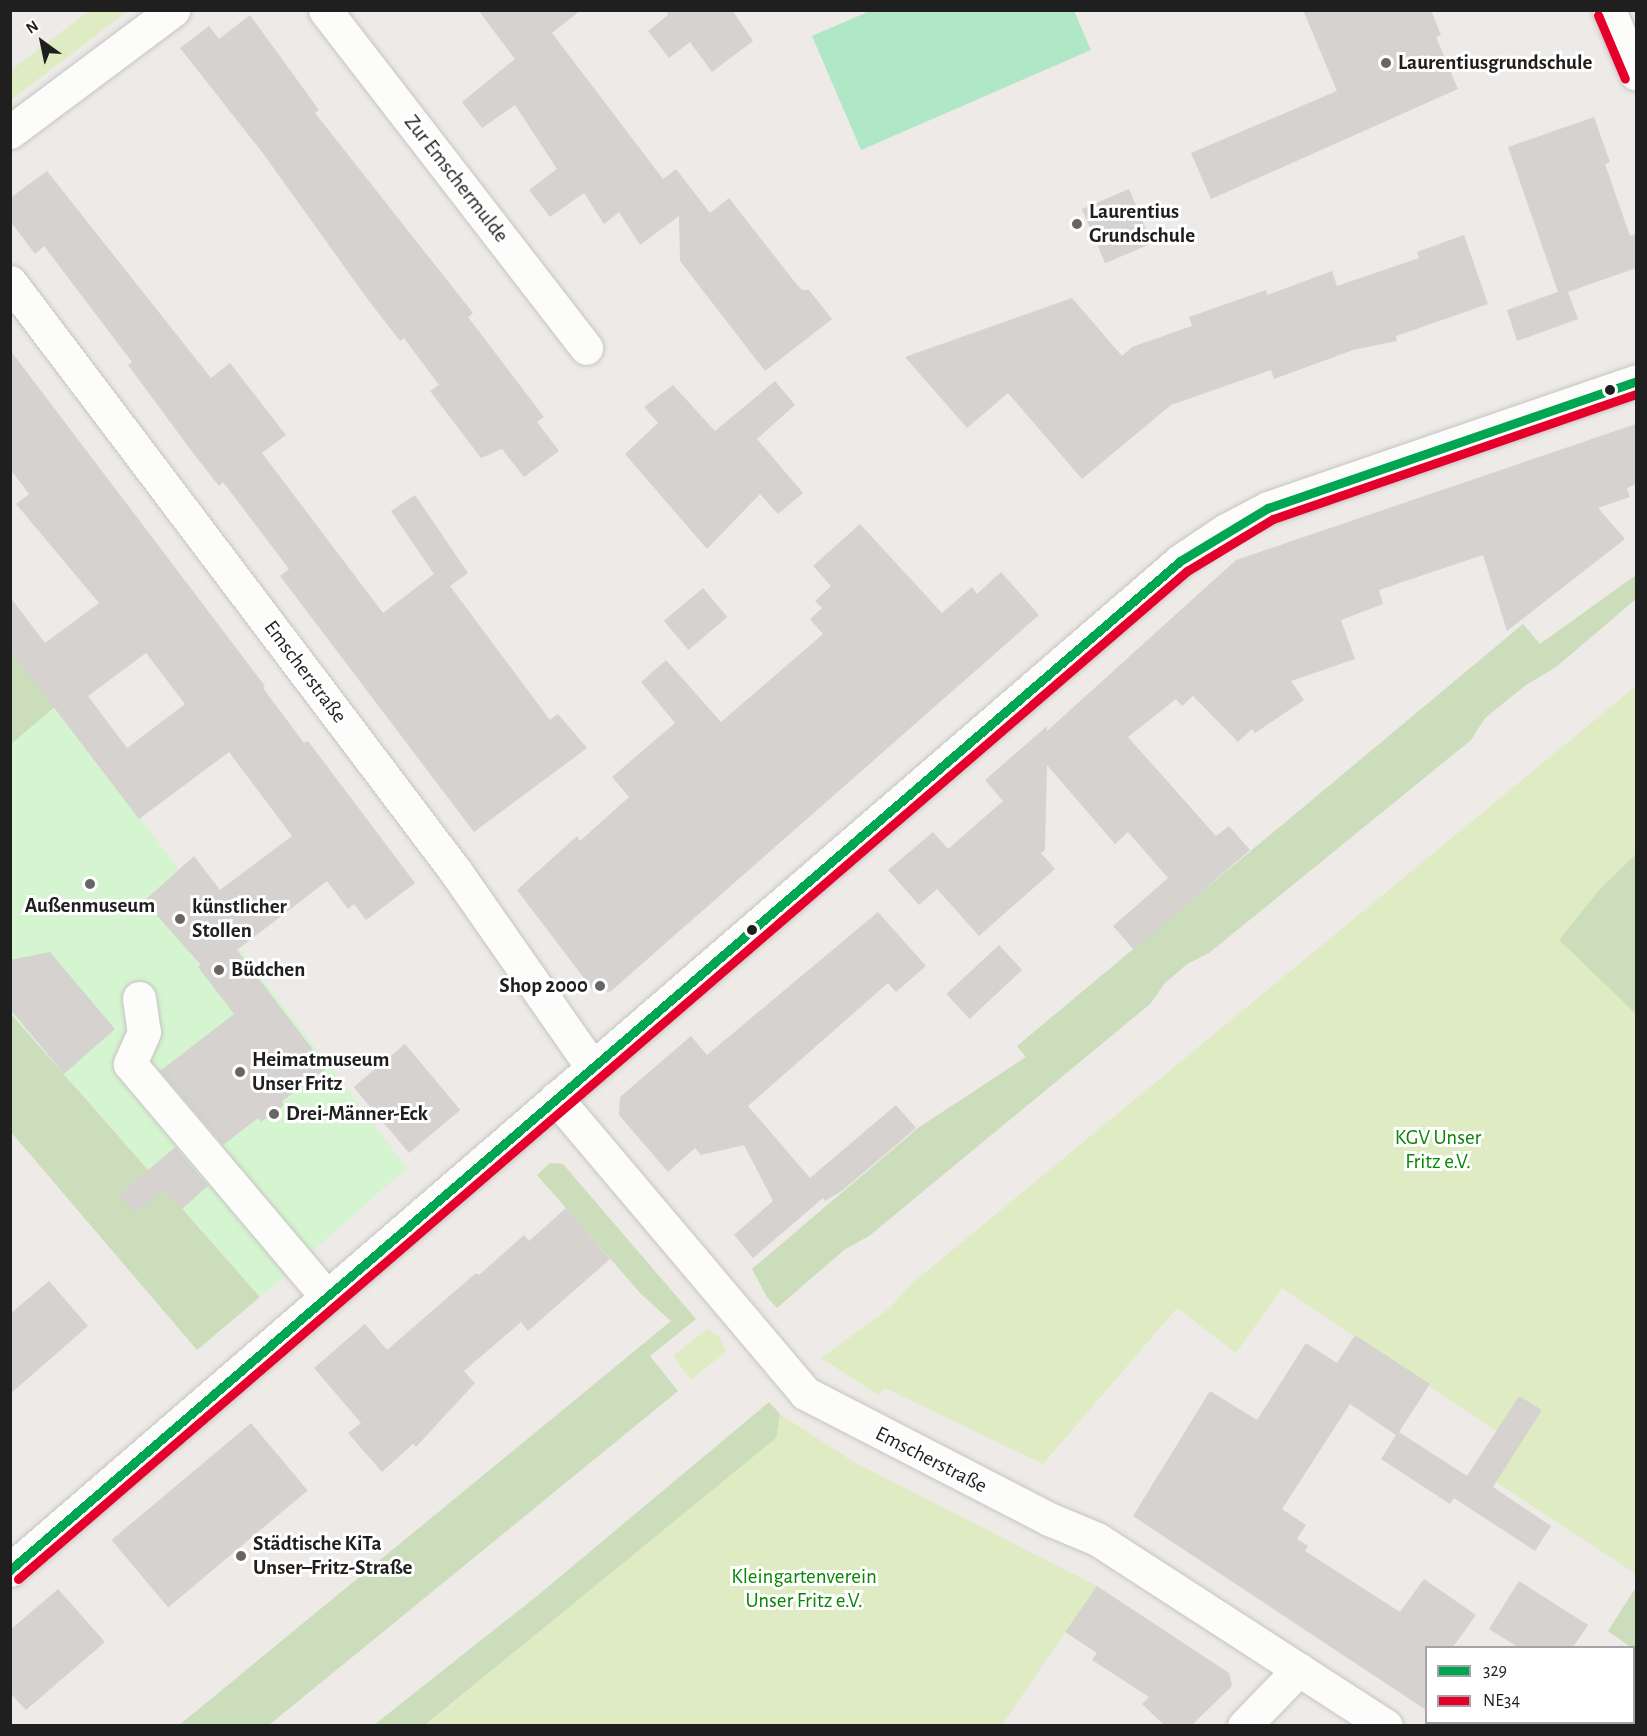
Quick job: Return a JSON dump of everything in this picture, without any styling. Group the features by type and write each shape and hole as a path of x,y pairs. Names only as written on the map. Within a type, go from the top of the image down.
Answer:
{"street":[{"path":"10,132 172,10"},
{"name":"Zur Emschermulde","path":"325,10 586,348"},
{"path":"1609,10 1636,74"},
{"name":"Emscherstraße","path":"10,282 456,872 592,1067"},
{"path":"10,1570 1080,645 1206,543 1277,505 1636,381"},
{"path":"139,998 144,1032 130,1064 326,1296"},
{"name":"Emscherstraße","path":"556,1098 806,1393 1038,1514 1097,1539 1386,1725"},
{"path":"1244,1725 1299,1669"}],"green space":[{"path":"89,11 128,11 11,100 11,70"},
{"path":"870,11 1074,11 1091,50 861,150 812,36"},
{"path":"1636,575 1636,599 1556,667 1526,685 1485,718 1471,740 1209,953 1187,964 1165,983 1150,1004 869,1236 844,1250 777,1308 767,1297 752,1269 918,1128 1026,1057 1017,1046 1523,624 1540,644"},
{"path":"10,649 55,707 11,745 10,745"},
{"name":"KGV Unser Fritz e.V.","path":"1636,686 1636,854 1600,889 1559,940 1636,1014 1636,1574 1496,1482 1519,1446 1282,1288 1236,1353 1177,1308 1043,1464 885,1388 878,1395 821,1358 890,1308 910,1285"},
{"path":"55,707 407,1168 260,1297 11,1013 10,745"},
{"path":"1636,854 1636,1014 1559,940 1600,889"},
{"path":"10,1013 260,1297 197,1350 11,1132"},
{"path":"550,1163 563,1164 696,1319 650,1356 678,1391 269,1725 178,1726 671,1321 641,1294 537,1175"},
{"path":"707,1329 719,1337 726,1351 691,1380 673,1356"},
{"path":"769,1402 780,1414 776,1438 425,1725 374,1725 537,1596"},
{"name":"Kleingartenverein Unser Fritz e.V.","path":"780,1414 852,1461 1097,1586 1002,1725 425,1726 775,1438"},
{"path":"1636,1587 1636,1725 1587,1725 1635,1724 1635,1646 1629,1646 1608,1631"}],"building":[{"path":"478,10 581,10 552,33 663,179 676,169 710,213 729,198 794,281 802,290 809,290 832,319 765,371 680,261 679,216 640,245 619,212 604,224 584,193 550,217 529,190 557,169 515,105 482,128 462,102 515,59"},
{"path":"665,10 732,10 753,41 712,72 690,42 669,58 648,31 668,15"},
{"name":"Laurentiusgrundschule","path":"1303,10 1431,10 1441,35 1436,37 1458,89 1211,199 1191,153 1337,91"},
{"path":"250,15 319,110 315,113 473,313 468,317 544,417 537,422 559,451 524,477 502,449 481,458 430,391 439,385 404,338 400,341 369,301 262,152 180,48 209,26 219,39"},
{"path":"1594,117 1610,162 1605,164 1630,236 1636,234 1636,268 1568,292 1578,319 1517,341 1507,310 1558,292 1508,147"},
{"path":"47,171 211,378 230,363 286,435 262,453 383,613 434,574 391,511 415,495 468,573 450,586 550,720 558,714 587,748 474,832 280,576 289,569 223,482 219,486 193,453 128,365 132,362 44,246 35,254 10,221 10,198"},
{"path":"1129,189 1152,243 1105,263 1082,209"},
{"path":"1464,235 1488,304 1396,336 1397,341 1353,350 1274,379 1271,370 1171,405 1082,479 1008,393 967,428 905,357 1072,298 1122,356 1132,347 1192,326 1189,317 1266,290 1267,295 1332,271 1337,286 1419,258 1417,252"},
{"path":"10,350 265,686 263,688 304,743 308,741 415,883 366,920 354,904 348,909 327,881 237,950 327,1068 282,1101 284,1105 261,1122 258,1118 223,1145 160,1071 234,1014 198,967 201,965 144,901 194,856 220,890 292,836 229,752 139,819 10,650 10,597 45,643 99,603 16,504 29,494 10,469","holes":["146,653 185,704 127,748 88,696"]},
{"path":"775,381 795,405 757,439 803,493 778,514 760,494 707,549 625,454 658,423 644,407 673,385 715,431"},
{"path":"1636,424 1636,484 1627,488 1630,497 1598,508 1625,539 1507,631 1483,555 1379,590 1383,604 1341,620 1355,659 1291,681 1304,700 1255,733 1252,729 1238,742 1193,696 1182,706 1176,699 1128,737 1216,836 1229,826 1250,850 1134,950 1113,926 1168,878 1128,832 1115,844 1047,765 1045,850 1041,853 1055,869 979,936 937,889 919,905 888,870 933,832 948,849 1003,801 985,780 1047,726 1047,731 1236,560"},
{"path":"860,524 942,613 972,587 977,594 1001,572 1039,615 610,992 593,990 517,890 577,836 580,841 629,797 612,777 675,723 641,682 666,660 721,722 823,634 810,619 822,608 815,601 831,586 813,566"},
{"path":"703,588 727,617 688,650 664,621"},
{"path":"878,912 926,966 896,992 888,983 748,1106 810,1178 896,1105 916,1128 843,1190 825,1201 823,1198 753,1258 734,1235 773,1201 744,1145 701,1155 695,1148 668,1172 619,1115 620,1097 691,1036 707,1055"},
{"path":"999,945 1022,970 970,1019 946,994"},
{"path":"50,952 115,1029 64,1074 10,1009 10,960"},
{"path":"405,1044 460,1110 409,1153 354,1087"},
{"path":"175,1147 208,1186 182,1209 165,1190 134,1213 119,1195"},
{"path":"566,1208 610,1259 528,1331 521,1322 464,1371 475,1383 416,1447 413,1444 382,1472 348,1433 361,1423 314,1368 365,1324 387,1350 476,1273 479,1275 524,1235 529,1241"},
{"path":"49,1281 88,1326 10,1394 10,1314"},
{"path":"1355,1335 1430,1384 1399,1432 1467,1476 1519,1396 1542,1410 1493,1487 1551,1526 1535,1551 1454,1498 1450,1504 1381,1459 1396,1435 1350,1404 1282,1509 1306,1525 1297,1539 1308,1546 1305,1551 1400,1612 1424,1579 1476,1615 1454,1646 1425,1646 1425,1709 1133,1516 1210,1391 1257,1420 1306,1343 1337,1363"},
{"path":"251,1423 308,1490 168,1607 112,1540"},
{"path":"1519,1581 1588,1625 1574,1646 1516,1646 1489,1629"},
{"path":"1097,1586 1229,1673 1232,1686 1192,1725 1164,1725 1142,1704 1149,1697 1092,1660 1097,1653 1065,1632"},
{"path":"58,1589 105,1642 26,1710 10,1693 10,1630"}],"transit line":[{"name":"NE34","path":"1598,15 1625,79"},
{"name":"329","path":"10,1570 1180,561 1268,508 1636,381"},
{"name":"NE34","path":"18,1579 1187,571 1273,519 1636,394"}],"place":[{"name":"Laurentiusgrundschule","path":"1386,63"},
{"name":"Laurentius Grundschule","path":"1077,224"},
{"name":"Außenmuseum","path":"90,884"},
{"name":"künstlicher Stollen","path":"180,919"},
{"name":"Büdchen","path":"219,970"},
{"name":"Shop 2000","path":"600,986"},
{"name":"Heimatmuseum Unser Fritz","path":"240,1072"},
{"name":"Drei-Männer-Eck","path":"274,1114"},
{"name":"Städtische KiTa Unser–Fritz-Straße","path":"241,1556"}]}
